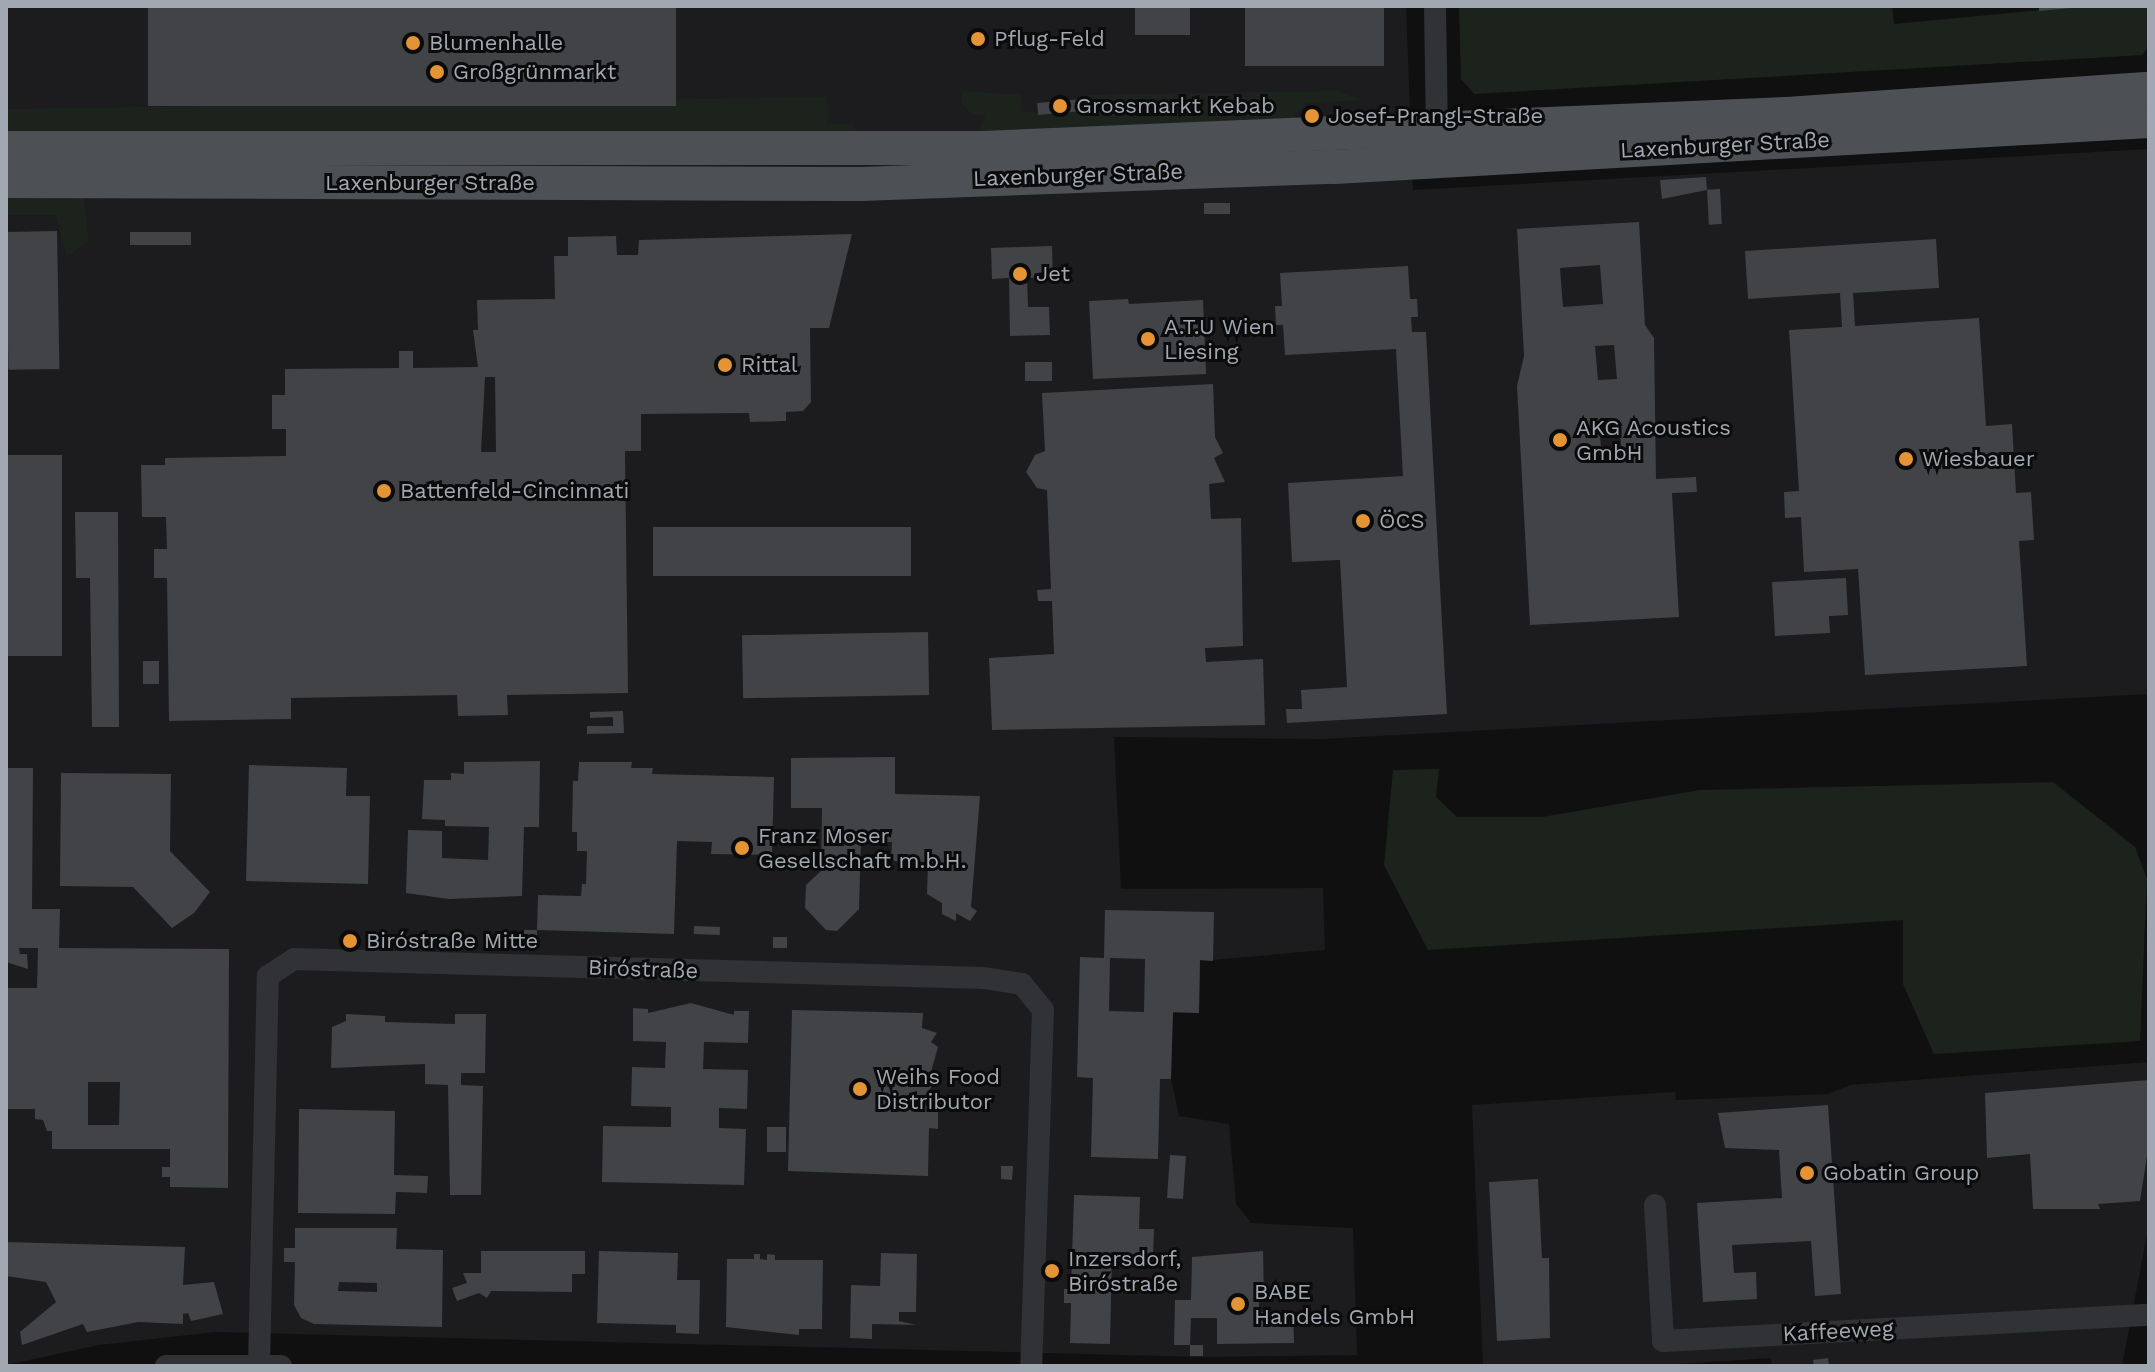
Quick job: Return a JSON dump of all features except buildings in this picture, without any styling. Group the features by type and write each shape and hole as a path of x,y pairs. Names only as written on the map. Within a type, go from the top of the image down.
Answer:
{"main road":[{"name":"Laxenburger Straße","path":"6,181 830,184 1437,145 1787,114 2149,89"},
{"name":"Laxenburger Straße","path":"6,148 901,150 1437,145 2149,121"}],"street":[{"path":"1435,6 1437,145"},
{"name":"Biróstraße","path":"259,1365 268,976 294,959 308,959 984,978 1022,984 1043,1010 1031,1366"},
{"name":"Kaffeeweg","path":"1655,1205 1663,1341 2149,1315"},
{"path":"166,1366 281,1366"}],"shaded area":[{"path":"6,6 1406,6 1413,190 2149,149 2149,694 1322,739 1114,737 1121,889 1323,888 1325,950 1200,961 1199,1013 1173,1013 1171,1079 1179,1116 1229,1124 1236,1204 1251,1223 1353,1228 1357,1355 1203,1357 215,1332 99,1345 6,1365"},
{"path":"1459,6 1892,6 1894,24 2084,6 2149,6 2149,46 2142,55 1474,94 1461,79"},
{"path":"962,91 1021,95 1022,111 1037,113 1082,111 1085,95 1338,91 1361,100 1306,103 1292,119 977,131 986,116 972,114 962,105"},
{"path":"827,97 827,123 852,124 857,132 6,131 6,109"},
{"path":"83,192 89,241 73,253 66,255 56,215 6,215 6,193"},
{"path":"1439,769 1436,797 1457,817 1542,817 1700,790 2053,782 2135,847 2147,879 2140,1041 1934,1054 1903,984 1903,920 1428,950 1384,865 1393,770"},
{"path":"2149,1062 2149,1224 2122,1366 1772,1366 1771,1358 1649,1366 1483,1366 1472,1105 1675,1092 1676,1100 1828,1094 1850,1085"}],"place":[{"name":"Pflug-Feld","path":"978,39"},
{"name":"Blumenhalle","path":"413,43"},
{"name":"Großgrünmarkt","path":"437,72"},
{"name":"Grossmarkt Kebab","path":"1060,106"},
{"name":"Josef-Prangl-Straße","path":"1312,116"},
{"name":"Jet","path":"1020,274"},
{"name":"A.T.U Wien Liesing","path":"1148,339"},
{"name":"Rittal","path":"725,365"},
{"name":"AKG Acoustics GmbH","path":"1560,440"},
{"name":"Wiesbauer","path":"1906,459"},
{"name":"Battenfeld-Cincinnati","path":"384,491"},
{"name":"ÖCS","path":"1363,521"},
{"name":"Franz Moser Gesellschaft m.b.H.","path":"742,848"},
{"name":"Biróstraße Mitte","path":"350,941"},
{"name":"Weihs Food Distributor","path":"860,1089"},
{"name":"Gobatin Group","path":"1807,1173"},
{"name":"Inzersdorf, Biróstraße","path":"1052,1271"},
{"name":"BABE Handels GmbH","path":"1238,1304"}]}
